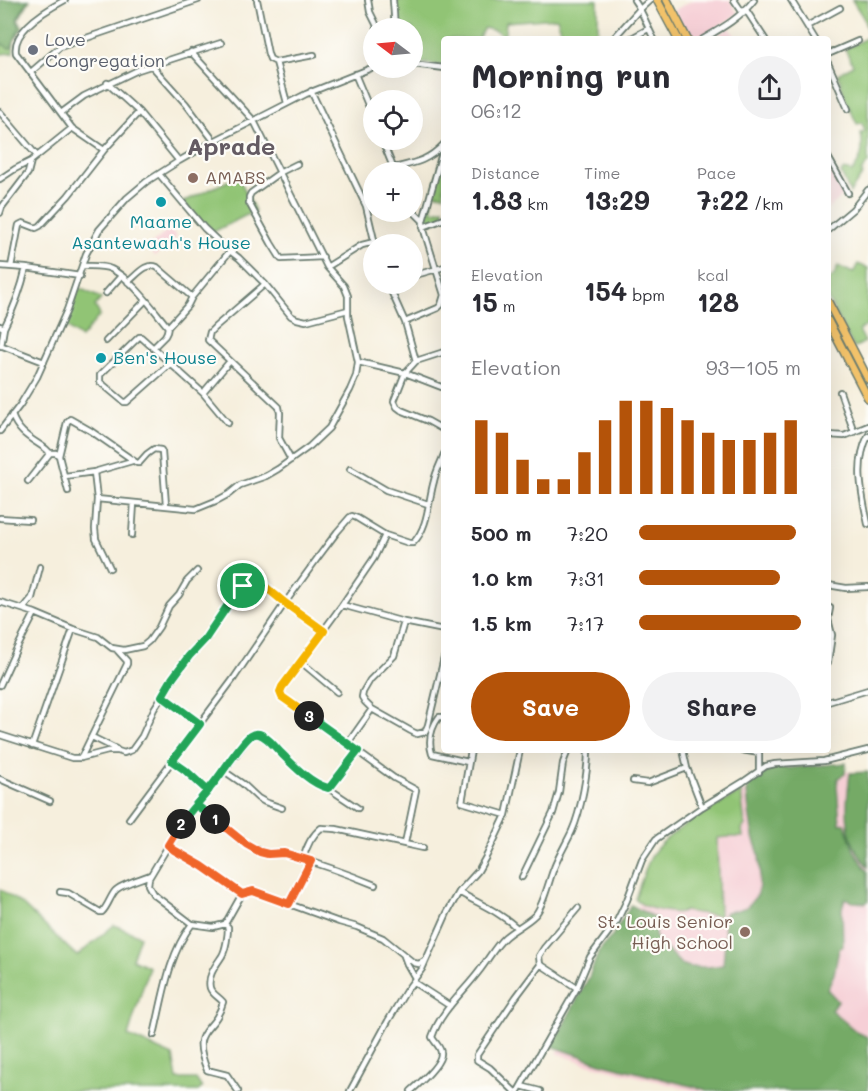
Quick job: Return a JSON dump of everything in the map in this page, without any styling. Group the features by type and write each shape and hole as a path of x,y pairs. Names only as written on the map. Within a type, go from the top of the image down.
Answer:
{"highway":[{"path":"657,0 676,36"},
{"path":"667,0 685,36"},
{"path":"831,308 868,379"},
{"path":"831,327 868,398"}],"street":[{"path":"66,0 49,9 18,37 16,53 72,128 104,150"},
{"path":"31,72 60,47 198,0"},
{"path":"257,0 270,59 276,62 314,54"},
{"path":"368,0 373,18"},
{"path":"393,0 394,18"},
{"path":"634,0 652,36"},
{"path":"616,36 650,0"},
{"path":"735,0 763,36"},
{"path":"708,36 731,22 754,0"},
{"path":"791,0 813,36"},
{"path":"807,26 840,8"},
{"path":"635,36 648,28"},
{"path":"831,53 858,41"},
{"path":"61,113 107,83 151,65 221,43"},
{"path":"96,499 200,508 229,494 240,485 266,476 310,446 329,428 356,376 358,362 348,310 348,296 344,286 327,267 254,121 190,52"},
{"path":"276,62 287,103"},
{"path":"151,65 186,104 214,141"},
{"path":"423,65 441,68"},
{"path":"831,70 848,109"},
{"path":"0,431 29,391 44,362 67,310 86,254 99,230 127,198 146,182 214,141 311,91 363,71"},
{"path":"355,74 363,93"},
{"path":"107,83 139,112 179,161"},
{"path":"311,91 363,200"},
{"path":"0,112 37,156"},
{"path":"11,267 19,225 23,223 36,228 40,226 139,112"},
{"path":"0,180 31,161 72,128"},
{"path":"418,162 441,148"},
{"path":"423,221 441,156"},
{"path":"0,213 2,207 28,173 31,161"},
{"path":"831,162 848,193"},
{"path":"297,164 279,173 251,193 249,200 281,259 323,257"},
{"path":"159,174 204,228 265,284 291,316 306,321 348,310"},
{"path":"831,227 853,209 868,190"},
{"path":"423,227 441,220"},
{"path":"423,222 441,285"},
{"path":"327,267 363,245"},
{"path":"153,348 165,336 168,327 230,251"},
{"path":"128,282 148,265 153,265 192,297"},
{"path":"0,266 80,276"},
{"path":"83,266 110,268 146,300 168,327"},
{"path":"0,352 2,327 14,309 26,268"},
{"path":"423,273 441,268"},
{"path":"106,293 121,276"},
{"path":"265,284 210,332 208,340 279,407 279,438 291,460"},
{"path":"392,294 405,322 416,361"},
{"path":"106,341 146,300"},
{"path":"405,322 441,305"},
{"path":"170,364 126,402 100,382 100,375 139,337 142,338 203,393 228,423"},
{"path":"2,346 44,362"},
{"path":"441,353 416,361 405,373 394,401 397,407 406,413 441,428"},
{"path":"203,393 230,361"},
{"path":"358,362 405,373 441,387"},
{"path":"840,392 854,432"},
{"path":"12,415 20,430 50,453 56,453 59,456"},
{"path":"68,491 59,456 67,422 70,419 138,464 154,449 161,450 166,505"},
{"path":"831,435 843,436 868,426"},
{"path":"868,436 863,447 860,471 861,492 868,525"},
{"path":"28,481 50,453"},
{"path":"65,476 94,472 132,461"},
{"path":"129,819 234,678 337,532 352,516 385,534 413,543 421,533 434,479 441,462"},
{"path":"350,469 386,490 428,504"},
{"path":"94,472 96,539 110,568"},
{"path":"132,535 134,503"},
{"path":"0,518 30,520"},
{"path":"385,534 377,553 280,692 282,697 394,778 416,790 405,843"},
{"path":"23,609 29,602 40,567"},
{"path":"0,602 98,637 111,648 124,650 143,646 149,641 169,606 187,581 198,571"},
{"path":"92,737 124,753 136,746 172,679 205,639 236,593 248,582 256,581 268,588 324,631"},
{"path":"831,586 846,588 868,587"},
{"path":"0,686 33,612 29,602"},
{"path":"342,605 441,629"},
{"path":"404,622 394,656 370,680 363,692 365,702 372,709 411,731 417,734 425,732 441,671"},
{"path":"32,746 73,629"},
{"path":"81,758 127,664 117,650"},
{"path":"301,662 337,692"},
{"path":"831,701 868,690"},
{"path":"162,696 200,724"},
{"path":"348,743 372,709"},
{"path":"441,717 438,717 433,726 430,740 432,754 468,762"},
{"path":"238,1091 226,1075 207,1070 199,1043 204,1030 214,1021 223,1002 211,990 210,984 214,966 222,956 228,927 192,924 150,891 148,885 150,875 186,816 251,735 257,734 272,743 309,777 358,808"},
{"path":"0,735 72,758 118,751"},
{"path":"518,1089 577,988 590,957 617,921 642,860 656,840 702,807 770,764 825,761 868,750"},
{"path":"328,788 358,751"},
{"path":"470,753 462,802 506,815"},
{"path":"350,1091 388,1020 426,960 459,892 478,871 506,815 519,753"},
{"path":"522,877 553,813 567,753"},
{"path":"413,1090 441,1058 440,1048 432,1037 434,1029 450,1006 481,970 503,938 537,913 554,866 572,831 585,781 588,753"},
{"path":"684,753 687,768 702,807"},
{"path":"759,753 759,771"},
{"path":"172,761 208,791"},
{"path":"633,781 648,783 687,768"},
{"path":"224,771 243,783 258,798 282,808"},
{"path":"0,779 50,801"},
{"path":"196,805 246,844 260,852 284,853 375,885"},
{"path":"303,860 306,847 321,828 336,829 423,848"},
{"path":"168,845 242,894"},
{"path":"289,904 311,861"},
{"path":"60,892 68,893 102,912 118,888 150,875"},
{"path":"222,925 242,894 253,891 383,938 416,964 426,960"},
{"path":"459,892 508,919 517,928"},
{"path":"540,1091 518,1089 477,1060 477,1055 516,996 540,965 539,956 544,948 578,908"},
{"path":"154,1035 172,964 192,924"},
{"path":"404,956 414,980 450,1006"},
{"path":"540,965 577,988"}],"shaded area":[{"path":"693,0 730,0 738,14 703,36 687,36 674,10"},
{"path":"730,28 735,36 716,36"},
{"path":"831,167 846,193 831,206"},
{"path":"170,229 177,237 155,256 148,247"},
{"name":"St. Louis Senior High School","path":"790,770 868,772 868,1091 695,1091 584,1063 557,1053 565,1042 605,958 638,907 664,850 753,786"}],"green space":[{"path":"0,0 28,0 17,19 20,26 11,48 3,44 0,46"},
{"path":"30,0 18,20 23,27 14,41 13,53 0,54 0,46 3,44 11,48 20,26 17,20"},
{"path":"396,0 598,0 598,30 585,36 563,36 557,18 506,22 503,36 496,31 484,28 480,36 441,36 441,66 423,63 423,18 397,18"},
{"path":"852,0 868,0 868,33 863,17"},
{"path":"868,37 868,163 850,193 841,173 844,170 852,172 858,162 862,149 861,133 865,131 862,123 857,124 845,98 838,74 853,65 845,49"},
{"path":"441,162 441,194 432,193"},
{"path":"238,176 255,211 211,233 183,202"},
{"path":"433,198 433,211 441,210 441,219 431,223 426,219 430,199"},
{"path":"858,264 868,268 868,325 859,330 865,342 854,348 831,305 831,277 838,266 853,273"},
{"path":"79,288 101,298 95,306 100,315 81,338 64,325"},
{"name":"St. Louis Senior High School","path":"846,763 845,774 838,778 837,786 840,824 845,823 854,851 868,872 868,901 866,903 853,902 845,898 842,908 843,946 839,949 834,974 827,989 838,1001 831,1010 858,1033 868,1037 868,1091 711,1091 604,1064 552,1046 589,977 599,951 612,936 631,905 655,918 655,936 681,964 690,967 723,965 726,912 747,907 758,894 759,854 753,837 748,786 756,778 776,767"},
{"path":"868,772 868,867 858,853 850,835 847,808 850,773"},
{"path":"741,792 745,825 742,829 743,837 717,838 719,916 684,911 681,913 663,911 650,908 635,899 647,865 658,847 692,820"},
{"path":"0,889 23,905 77,956 114,925 140,936 132,959 149,967 128,1036 173,1056 177,1079 196,1079 202,1088 198,1091 0,1091"}],"place":[{"name":"Love Congregation","path":"33,50"},
{"name":"AMABS","path":"193,178"},
{"name":"Maame Asantewaah's House","path":"161,202"},
{"name":"Ben's House","path":"101,358"},
{"name":"St. Louis Senior High School","path":"745,932"}],"district":[{"name":"Aprade","path":"231,147"}],"route":[{"path":"243,586 205,639 172,679 162,696 200,724 172,761 208,791 196,805 246,844 260,852 284,853 311,861 289,904 253,891 242,894 168,845 186,816 208,791 251,735 257,734 264,737 309,777 328,788 358,751 282,697 280,692 324,631 262,584 252,581 243,586"}]}
